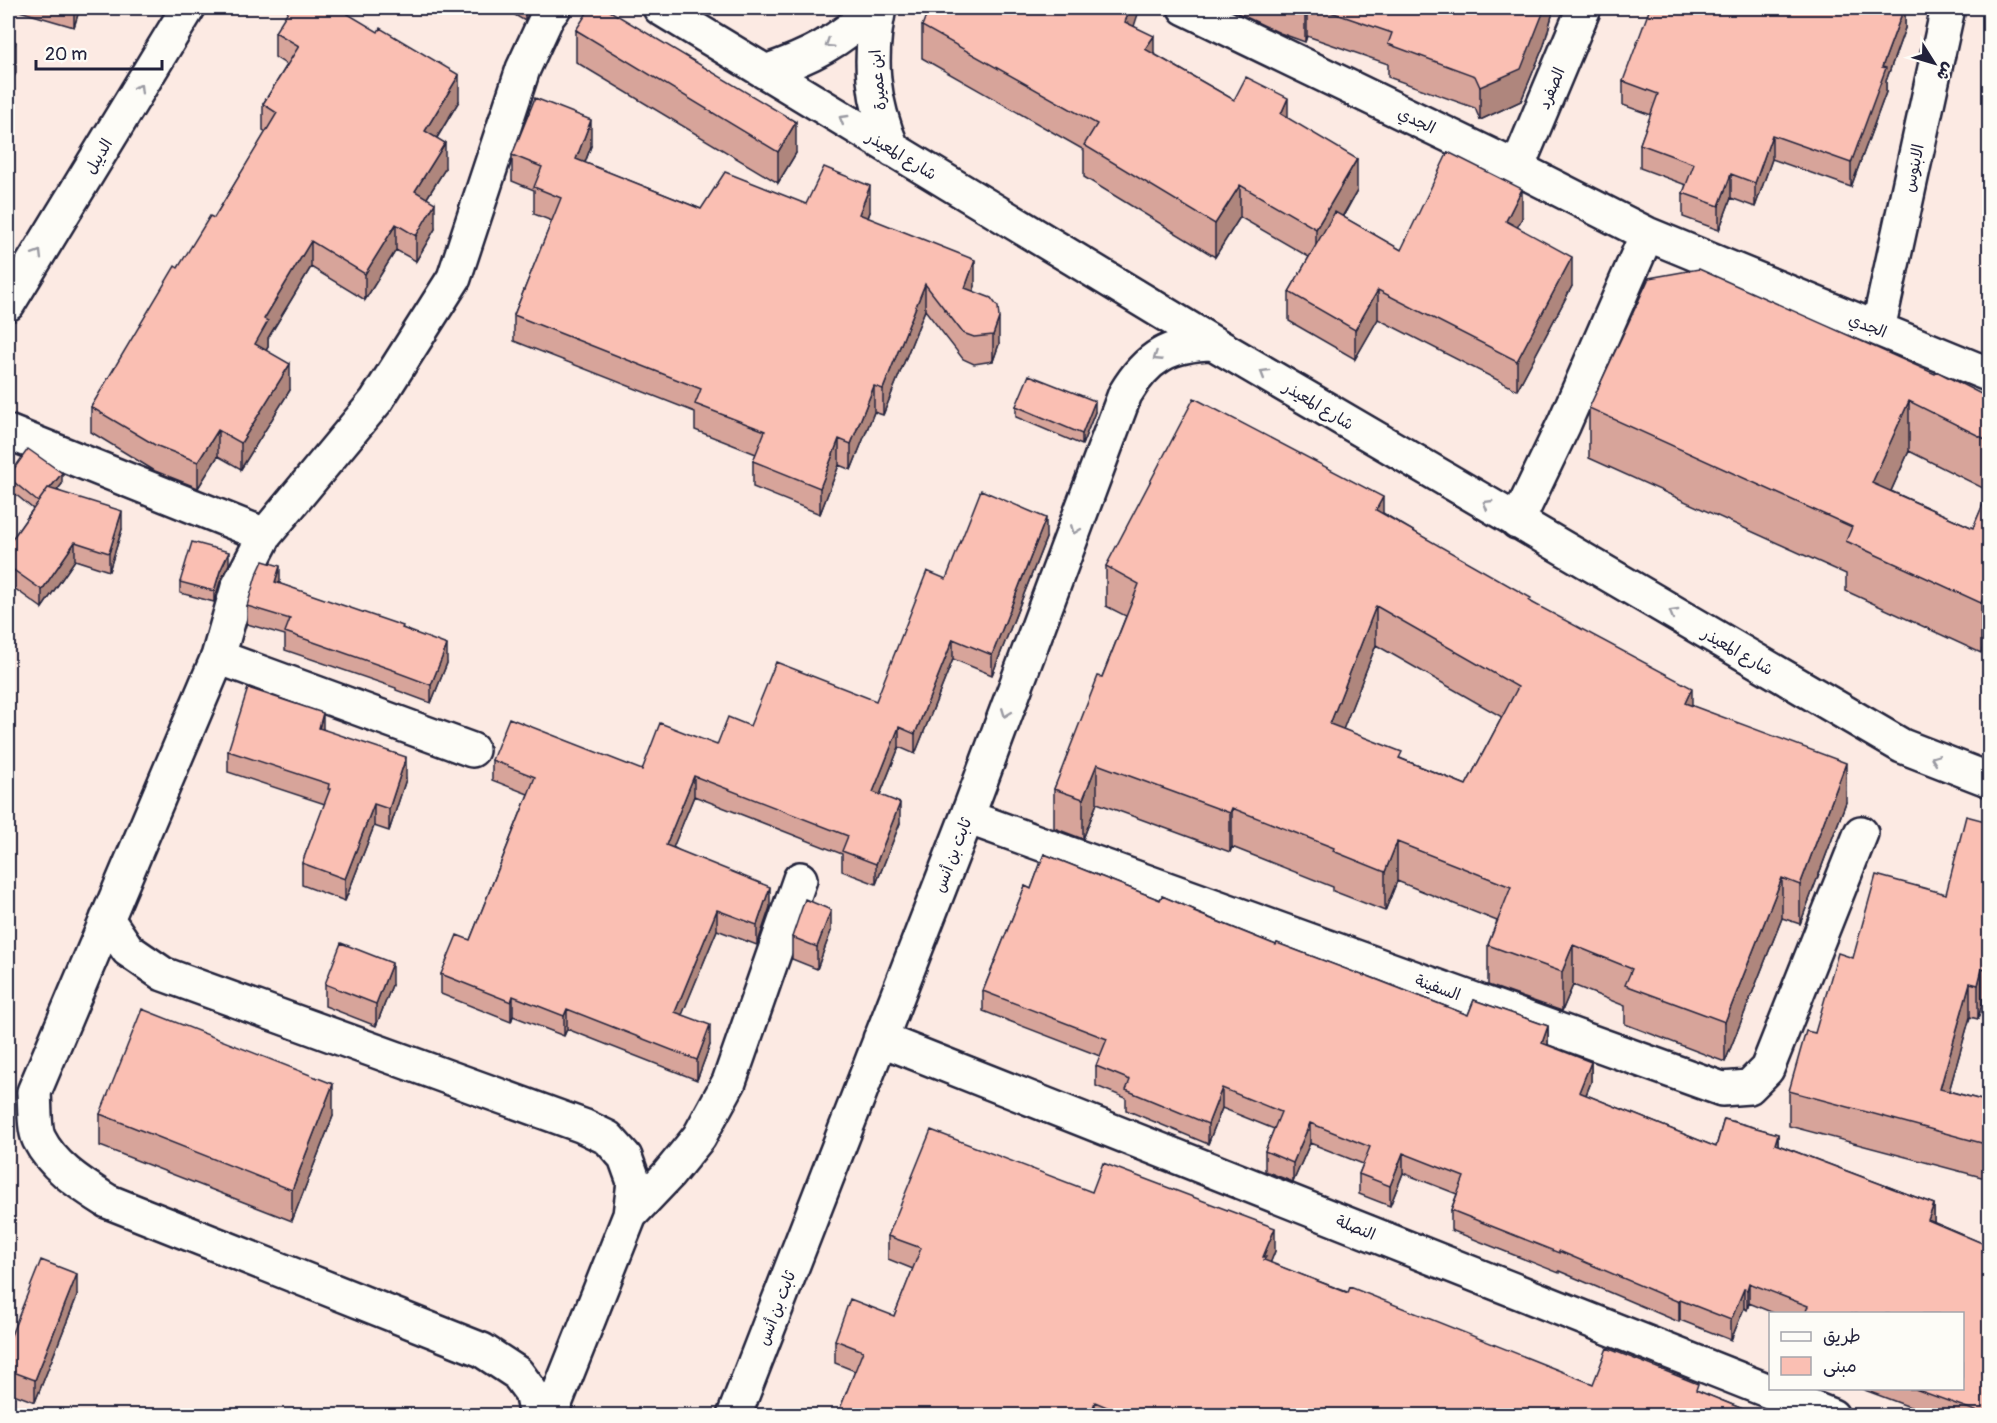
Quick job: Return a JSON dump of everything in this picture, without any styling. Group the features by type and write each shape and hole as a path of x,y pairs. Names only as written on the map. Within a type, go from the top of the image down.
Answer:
{"street":[{"name":"الديبل","path":"8,304 188,8"},
{"path":"536,1416 531,1392 518,1373 482,1350 107,1201 77,1182 57,1165 38,1137 34,1092 218,657 238,587 265,535 376,401 454,278 523,69 547,17 554,8"},
{"name":"شارع المعيذر","path":"660,8 1213,343 1902,746 1989,780"},
{"name":"ابن عميرة","path":"765,72 796,61 826,46 855,27 877,8"},
{"name":"ابن عميرة","path":"877,8 873,75 875,95 881,123 893,150"},
{"name":"الجدي","path":"1185,8 1517,168 1647,234 1989,375"},
{"name":"الصفرد","path":"1517,168 1584,8"},
{"name":"الابنوس","path":"1878,329 1948,8"},
{"path":"1517,522 1564,424 1647,234"},
{"name":"ثابت بن أنس","path":"734,1416 967,817 1125,394 1136,376 1151,360 1170,349 1191,343 1213,343"},
{"path":"8,432 265,535"},
{"path":"218,657 472,750"},
{"name":"السفينة","path":"967,817 1722,1089 1749,1087 1767,1069 1861,833"},
{"path":"630,1215 668,1175 699,1137 729,1082 800,879"},
{"path":"107,919 128,950 163,974 583,1126 608,1138 625,1157 634,1182 630,1215 550,1416"},
{"name":"النصلة","path":"880,1039 1832,1416"}],"building":[{"path":"290,8 338,8 378,32 380,28 459,75 425,131 445,143 415,191 435,203 416,236 396,224 365,274 311,241 264,319 268,321 255,344 290,364 241,443 218,430 198,462 155,445 91,407 175,266 178,268 210,216 214,218 277,113 263,104 299,46 275,32"},
{"path":"590,8 605,8 796,122 778,152 576,30"},
{"path":"929,8 1130,8 1125,22 1154,36 1145,49 1234,100 1246,77 1288,98 1281,114 1357,159 1316,229 1240,185 1215,224 1084,145 1097,124 922,26"},
{"path":"1319,8 1545,8 1521,69 1480,87 1475,76 1388,44 1392,33"},
{"path":"1650,8 1904,8 1882,67 1886,68 1851,163 1772,135 1755,183 1731,174 1719,206 1683,193 1694,164 1640,144 1658,94 1623,81"},
{"path":"8,36 16,42 8,57"},
{"path":"535,98 591,120 576,159 701,209 725,172 806,204 824,167 870,186 859,214 975,260 965,288 991,298 998,307 999,318 993,335 974,337 963,333 925,284 883,389 874,386 851,444 839,439 820,488 753,461 765,431 695,404 701,389 514,315 561,198 534,187 542,167 512,155"},
{"path":"1448,152 1522,189 1506,221 1572,257 1517,361 1378,290 1355,330 1289,292 1335,212 1401,250"},
{"path":"1699,269 1935,374 1936,371 1989,398 1989,441 1909,401 1872,483 1973,528 1989,490 1989,585 1981,603 1846,541 1852,527 1589,408 1649,278"},
{"path":"1029,375 1095,401 1082,434 1016,406"},
{"path":"1194,398 1383,497 1376,510 1531,598 1529,601 1692,688 1685,703 1846,763 1800,885 1782,878 1725,1022 1625,985 1632,969 1573,945 1562,972 1488,945 1511,887 1397,842 1385,872 1333,851 1334,848 1232,808 1230,813 1097,764 1083,799 1054,789 1098,676 1102,677 1139,584 1106,566","holes":["1376,606 1518,687 1466,785 1399,758 1402,752 1330,724"]},
{"path":"28,449 62,473 38,502 8,477"},
{"path":"48,488 122,511 109,553 75,542 42,590 8,566 8,545"},
{"path":"981,490 1046,518 992,655 953,639 915,734 899,727 873,792 900,803 876,864 842,851 848,836 694,776 666,845 770,887 757,925 717,910 675,1012 710,1025 697,1060 567,1009 564,1016 513,996 511,1002 441,974 457,935 470,940 535,777 492,760 509,718 642,770 660,723 717,745 728,717 750,726 776,662 876,701 927,571 946,579"},
{"path":"192,542 229,552 214,591 180,582"},
{"path":"263,561 280,566 275,582 403,626 402,628 447,645 431,685 285,632 290,619 247,606"},
{"path":"248,688 323,713 319,728 406,757 389,809 374,804 345,879 302,863 330,789 328,789 329,784 228,751"},
{"path":"1966,816 1989,822 1989,971 1982,969 1978,985 1970,983 1940,1089 1989,1102 1989,1145 1789,1091 1806,1031 1815,1033 1838,953 1853,958 1876,875 1946,894"},
{"path":"1044,854 1160,900 1162,896 1195,910 1194,912 1276,945 1277,943 1365,975 1468,1015 1474,1000 1548,1026 1542,1043 1591,1062 1579,1092 1716,1147 1724,1119 1778,1134 1775,1144 1934,1204 1928,1220 1989,1246 1989,1416 1918,1390 1964,1390 1964,1312 1806,1312 1808,1306 1749,1283 1747,1290 1744,1289 1731,1320 1680,1300 1679,1302 1559,1251 1559,1253 1451,1210 1464,1177 1403,1153 1390,1186 1359,1174 1370,1147 1310,1123 1293,1163 1265,1151 1281,1112 1222,1088 1208,1124 1126,1090 1130,1080 1096,1066 1107,1039 983,991 1025,886 1031,889"},
{"path":"805,899 831,910 817,947 792,937"},
{"path":"341,943 392,963 376,1004 325,984"},
{"path":"142,1009 333,1084 292,1190 100,1114"},
{"path":"931,1130 1092,1192 1103,1163 1275,1228 1263,1257 1266,1257 1264,1260 1348,1293 1350,1287 1593,1384 1607,1348 1698,1384 1696,1390 1760,1416 1128,1416 1095,1402 1090,1416 837,1416 863,1351 835,1340 850,1299 894,1316 921,1248 888,1236"},
{"path":"41,1260 77,1274 35,1380 8,1370 8,1343"}]}
